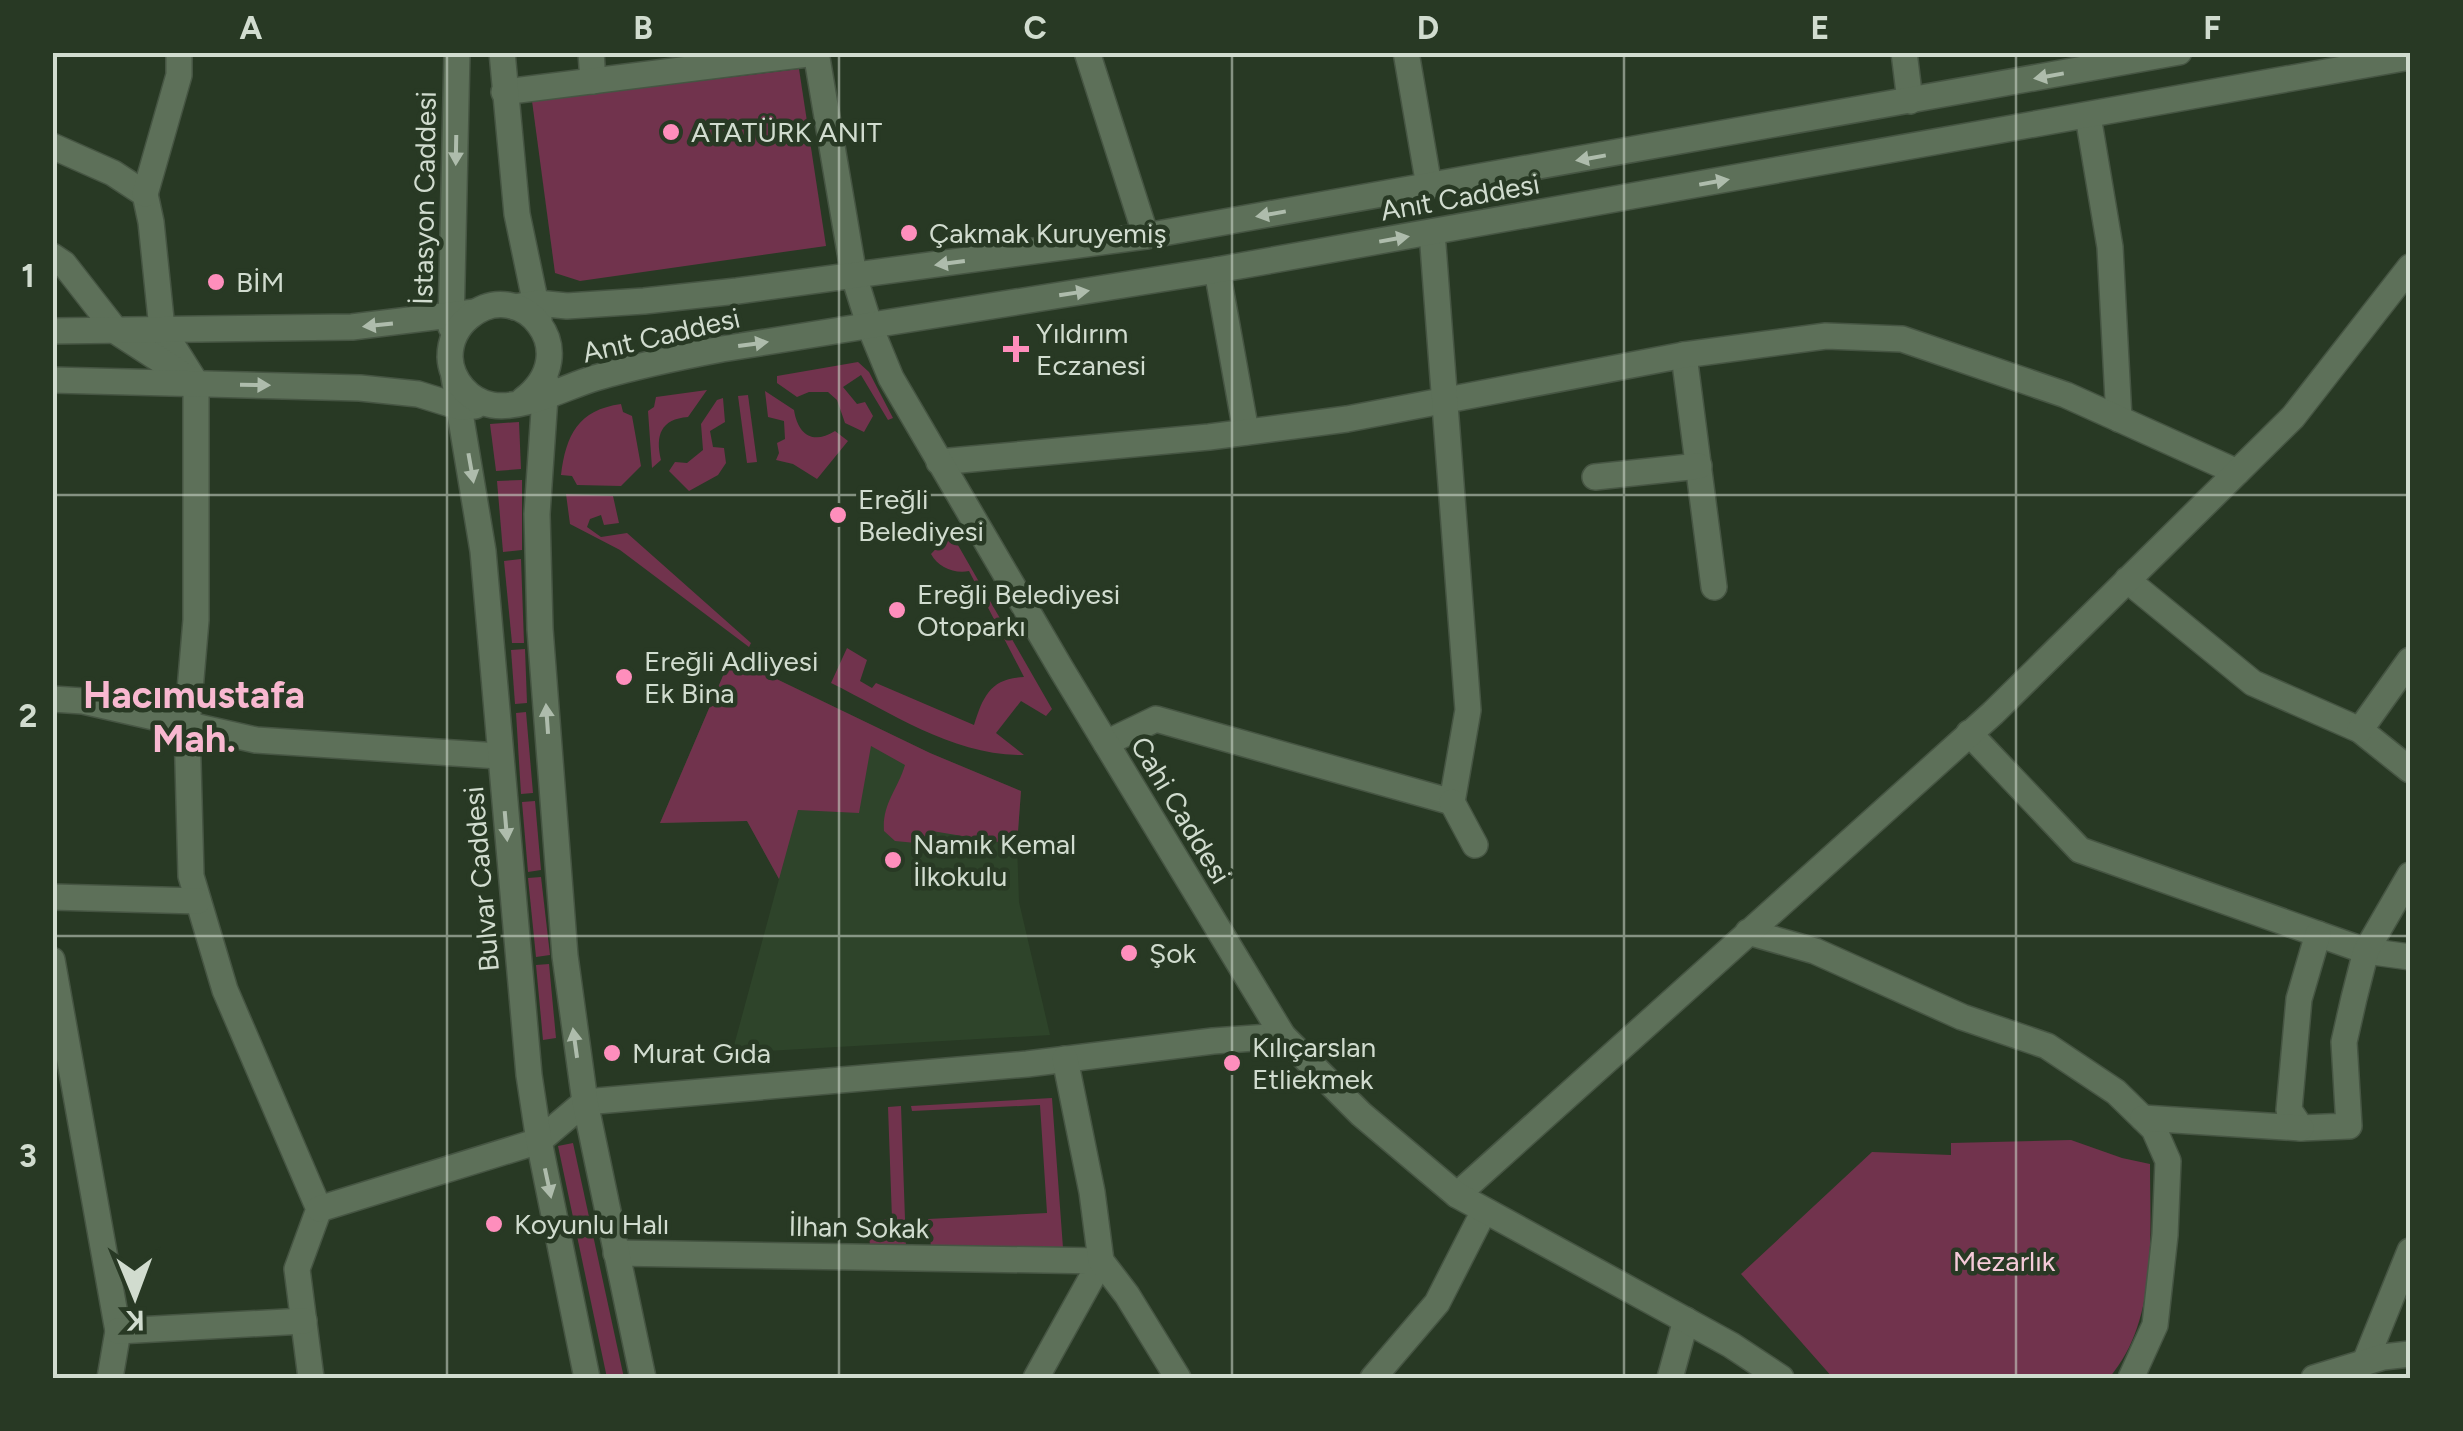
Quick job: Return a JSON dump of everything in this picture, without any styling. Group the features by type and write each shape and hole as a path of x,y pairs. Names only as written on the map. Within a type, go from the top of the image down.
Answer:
{"street":[{"path":"178,52 178,75 145,194 162,330 196,384 196,620 187,725 191,876 224,990 318,1208 297,1269 311,1378"},
{"name":"İstasyon Caddesi","path":"457,52 463,312"},
{"path":"502,52 517,214 531,311 546,334 551,355 538,392 540,629 565,956 585,1102 642,1378"},
{"path":"591,52 592,81"},
{"path":"1086,52 1146,236"},
{"path":"1406,52 1430,186"},
{"path":"1904,52 1910,102"},
{"path":"52,330 352,328 488,306 531,311 854,276 1146,236 2179,52"},
{"path":"504,92 816,53"},
{"name":"Cahi Caddesi","path":"816,53 854,276 891,378 1283,1036 1361,1114 1457,1195 1731,1345 1782,1378"},
{"name":"Anıt Caddesi","path":"538,392 722,348 1217,270 2410,57"},
{"path":"2088,116 2110,247 2119,419"},
{"path":"52,146 113,173 145,194"},
{"path":"1432,232 1468,710 1452,802 1475,845"},
{"path":"52,256 64,264 117,332 196,384"},
{"path":"1457,1195 1970,733 2292,418 2410,267"},
{"path":"1217,270 1246,432"},
{"path":"463,312 464,320 451,344 453,372 461,387 490,404"},
{"path":"940,462 1348,419 1684,354 1826,336 1902,339 2066,395 2237,472"},
{"path":"1684,354 1714,587"},
{"name":"Bulvar Caddesi","path":"453,372 483,551 529,1075 588,1378"},
{"path":"52,380 390,390 460,407 507,405 538,392"},
{"path":"1595,478 1698,466"},
{"path":"2127,580 2252,683 2360,730 2410,770"},
{"path":"2360,730 2410,660"},
{"path":"52,698 82,701 256,740 500,756"},
{"path":"1106,743 1156,720 1452,802"},
{"path":"1970,733 2080,850 2366,951 2410,956"},
{"path":"2143,1118 2302,1128 2349,1126 2344,1042 2366,951 2410,875"},
{"path":"52,897 198,902"},
{"path":"1748,932 1815,951 1962,1017 2047,1046 2116,1092 2154,1129 2168,1161 2155,1324 2131,1378"},
{"path":"2302,1128 2289,1110 2292,1056 2298,1000 2318,934"},
{"path":"52,960 118,1331 110,1378"},
{"path":"318,1208 539,1141 585,1102 1283,1036"},
{"path":"1065,1059 1092,1192 1101,1261 1127,1295 1178,1378"},
{"path":"1374,1378 1437,1303 1484,1211"},
{"path":"2365,1362 2410,1251"},
{"name":"İlhan Sokak","path":"616,1253 1101,1261"},
{"path":"1036,1378 1101,1261"},
{"path":"1670,1378 1686,1320"},
{"path":"118,1331 304,1321"},
{"path":"2314,1378 2365,1362 2410,1354"}],"shaded area":[{"name":"Namık Kemal İlkokulu","path":"731,657 930,753 1021,791 1017,845 1019,902 1050,1035 732,1053 779,879 747,821 660,823"}],"green space":[{"path":"799,69 826,246 580,281 555,273 532,101"},
{"path":"858,362 869,372 893,418 888,420 861,375 843,387 857,404 865,402 873,416 864,432 845,423 837,400 828,392 809,392 797,397 777,383 777,376"},
{"path":"707,390 688,417 672,421 662,430 661,460 652,468 648,411 654,407 656,397"},
{"path":"765,391 794,410 799,426 808,435 820,437 835,431 848,441 817,479 793,464 776,460 777,443 785,439 784,421 768,417"},
{"path":"748,395 757,462 747,463 738,396"},
{"path":"723,398 725,422 710,431 713,447 724,448 726,463 718,475 689,491 669,471 675,462 687,463 703,450 701,424 717,400"},
{"path":"621,404 623,412 632,416 641,466 621,486 577,485 572,476 561,475 566,448 577,427 594,412"},
{"path":"519,422 521,469 496,471 490,424"},
{"path":"522,480 522,550 503,552 497,481"},
{"path":"566,494 613,496 619,523 604,525 601,515 590,519 587,527 601,537 627,533 751,643 749,647 620,550 570,524"},
{"path":"951,533 1052,709 1046,716 1021,701 996,733 1024,755 948,741 831,683 847,648 867,660 860,681 872,688 876,683 974,725 990,690 1004,681 1024,677 969,571 947,568 931,554"},
{"path":"521,559 524,643 512,643 504,561"},
{"path":"525,649 527,703 515,704 511,650"},
{"path":"731,657 930,753 1021,791 1017,845 932,831 916,843 895,841 884,831 884,821 905,765 871,746 859,813 798,810 779,879 747,821 660,823"},
{"path":"526,712 533,793 521,794 516,713"},
{"path":"535,801 541,870 528,872 522,802"},
{"path":"541,877 550,955 536,957 528,878"},
{"path":"549,964 556,1038 543,1040 536,965"},
{"path":"1052,1098 1063,1248 931,1247 928,1219 1047,1213 1040,1105 912,1111 911,1106"},
{"path":"901,1106 906,1247 870,1246 868,1221 892,1219 888,1107"},
{"name":"Mezarlık","path":"2071,1140 2150,1164 2150,1248 2144,1304 2125,1355 2109,1378 1833,1378 1741,1274 1872,1152 1951,1155 1951,1143"},
{"path":"573,1143 624,1378 607,1378 558,1146"}],"place":[{"name":"ATATÜRK ANIT","path":"671,132"},
{"name":"Çakmak Kuruyemiş","path":"909,233"},
{"name":"BİM","path":"216,282"},
{"name":"Yıldırım Eczanesi","path":"1016,349"},
{"name":"Ereğli Belediyesi","path":"838,515"},
{"name":"Ereğli Belediyesi Otoparkı","path":"897,610"},
{"name":"Ereğli Adliyesi Ek Bina","path":"624,677"},
{"name":"Namık Kemal İlkokulu","path":"893,860"},
{"name":"Şok","path":"1129,953"},
{"name":"Murat Gıda","path":"612,1053"},
{"name":"Kılıçarslan Etliekmek","path":"1232,1063"},
{"name":"Koyunlu Halı","path":"494,1224"}],"district":[{"name":"Hacımustafa Mah.","path":"194,717"}]}
